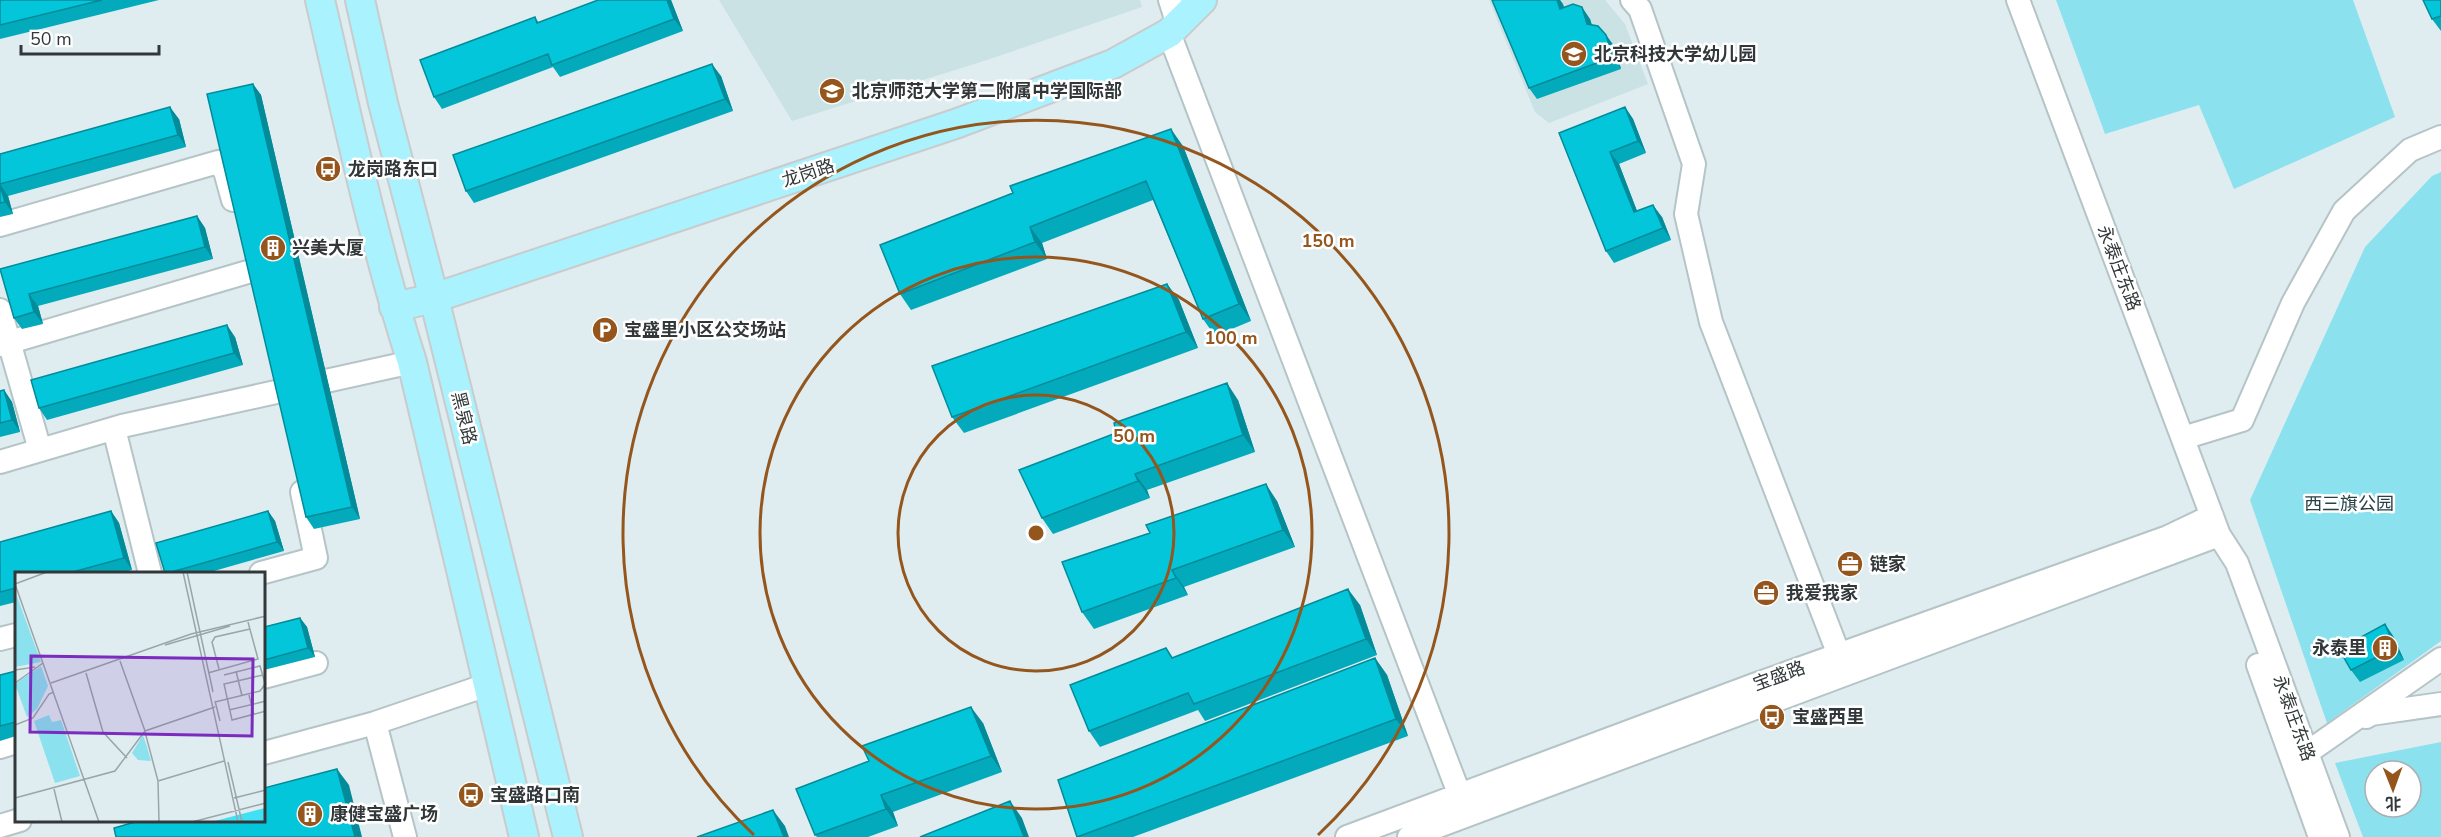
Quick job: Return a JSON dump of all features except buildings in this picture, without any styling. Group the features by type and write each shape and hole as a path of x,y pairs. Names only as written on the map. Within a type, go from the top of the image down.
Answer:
{"main road":[{"path":"320,0 394,307 412,362 524,837"},
{"name":"黑泉路","path":"360,0 383,104 434,298 568,837"},
{"name":"龙岗路","path":"394,307 434,298 958,123 1113,64 1202,0"}],"street":[{"path":"1632,0 1640,9 1694,164 1686,214 1711,322 1839,655"},
{"name":"永泰庄东路","path":"2018,0 2216,526 2237,563 2338,837"},
{"path":"1173,19 1460,796"},
{"path":"2183,438 2242,420 2293,303 2344,211 2410,150 2441,137"},
{"path":"0,225 218,162 225,171 237,215"},
{"path":"5,344 254,282 245,249"},
{"path":"0,310 5,344 40,450"},
{"path":"0,462 278,379 412,362"},
{"path":"278,379 286,412"},
{"path":"114,429 150,572"},
{"path":"265,572 316,558 297,468"},
{"name":"宝盛路","path":"1347,837 1839,655 2169,537 2216,526"},
{"name":"宝盛路","path":"1409,837 2216,526"},
{"name":"永泰庄东路","path":"2216,526 2223,569 2320,837"},
{"path":"0,639 15,635"},
{"path":"2441,659 2301,757 2371,714 2441,704"},
{"path":"266,676 316,663"},
{"path":"266,752 375,723 487,685"},
{"path":"375,723 405,837"},
{"path":"0,747 15,742"},
{"path":"0,826 15,822"}],"shaded area":[{"name":"北京师范大学第二附属中学国际部","path":"719,0 1140,0 1142,7 987,60 792,121"},
{"name":"北京科技大学幼儿园","path":"1489,0 1605,0 1625,24 1648,84 1549,123 1535,112"}],"green space":[{"path":"2056,0 2353,0 2395,117 2234,189 2199,105 2105,134"},
{"name":"西三旗公园","path":"2441,172 2441,641 2327,723 2250,500 2365,247 2432,176"},
{"path":"2441,742 2441,837 2363,837 2335,763"}],"place":[{"name":"北京科技大学幼儿园","path":"1574,54"},
{"name":"北京师范大学第二附属中学国际部","path":"832,91"},
{"name":"龙岗路东口","path":"328,169"},
{"name":"兴美大厦","path":"273,248"},
{"name":"宝盛里小区公交场站","path":"605,330"},
{"name":"链家","path":"1850,564"},
{"name":"我爱我家","path":"1766,593"},
{"name":"永泰里","path":"2385,648"},
{"name":"宝盛西里","path":"1772,717"},
{"name":"宝盛路口南","path":"471,795"},
{"name":"康健宝盛广场","path":"310,814"}]}
